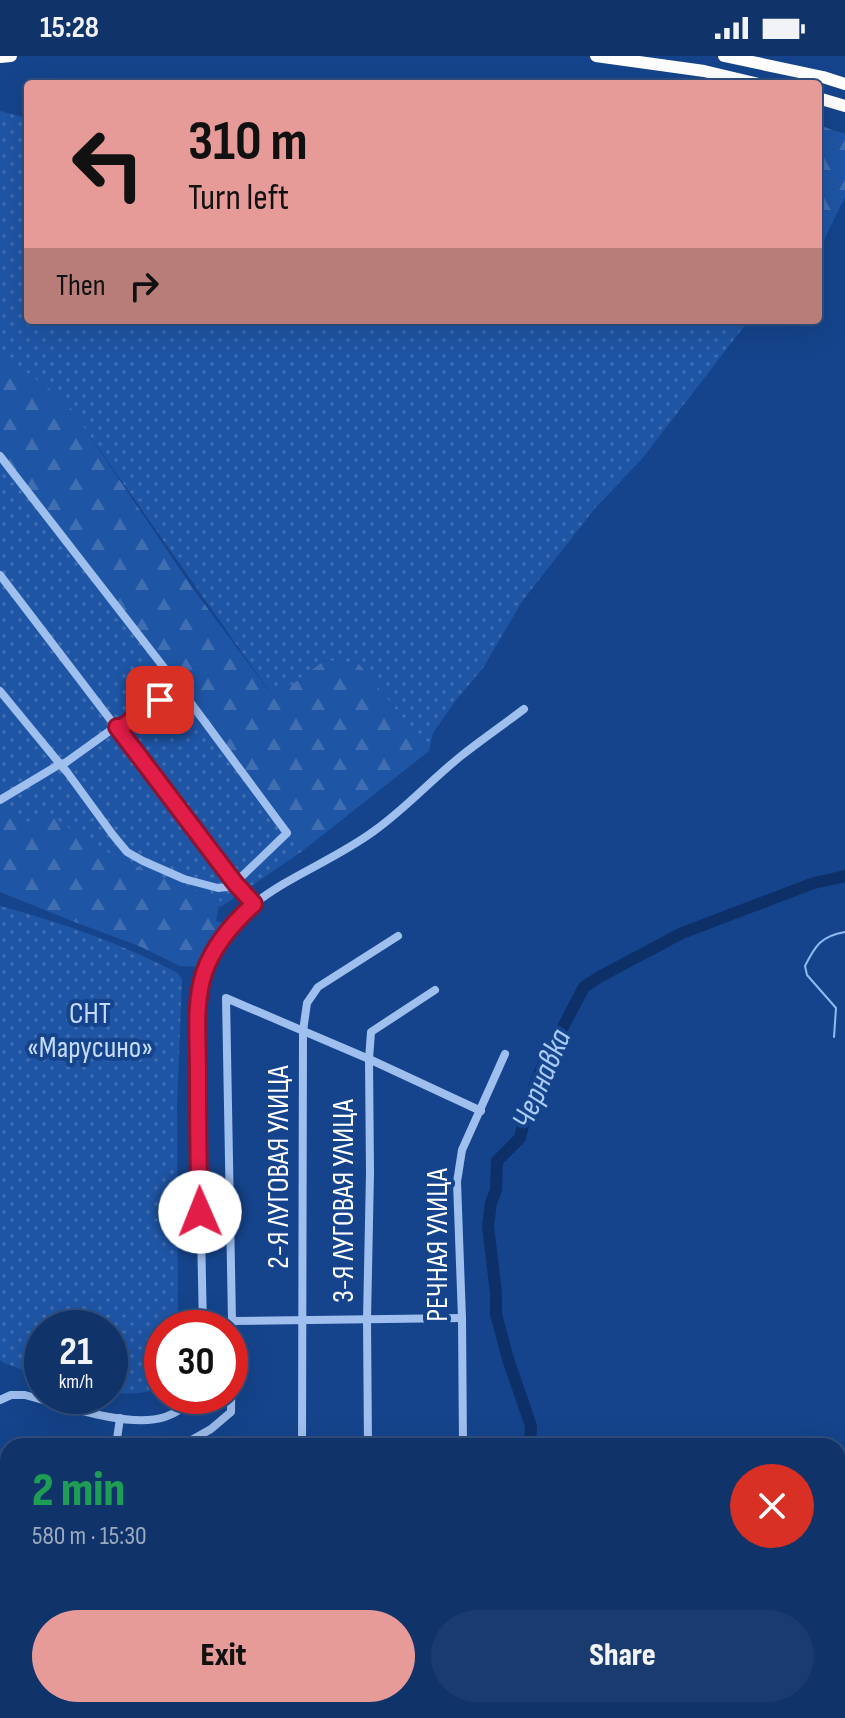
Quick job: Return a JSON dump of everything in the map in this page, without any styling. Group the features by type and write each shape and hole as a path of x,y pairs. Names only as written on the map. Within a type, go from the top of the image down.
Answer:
{"highway":[{"path":"0,57 11,56"},
{"path":"596,56 704,71 742,80"},
{"path":"724,56 845,84"},
{"path":"822,99 845,106"}],"street":[{"path":"0,456 179,687 287,833 227,887 218,888 184,879 143,861 127,852 0,691"},
{"path":"0,575 254,904"},
{"path":"0,800 65,763 179,687"},
{"path":"203,1310 198,1029 204,974 213,953 229,929 254,904 283,883 372,833 462,755 524,709"},
{"name":"2-Я ЛУГОВАЯ УЛИЦА","path":"302,1438 303,1031 307,1003 318,987 398,936"},
{"name":"3-Я ЛУГОВАЯ УЛИЦА","path":"368,1438 371,1032 435,990"},
{"path":"232,1310 226,998 481,1111"},
{"name":"РЕЧНАЯ УЛИЦА","path":"463,1438 457,1182 462,1150 505,1054"},
{"path":"248,1321 462,1318"},
{"path":"0,1400 11,1395 25,1395 140,1421 172,1414"},
{"path":"195,1438 229,1414"},
{"path":"117,1438 120,1418"}],"green space":[{"path":"0,111 24,117 24,324 746,324 641,460 596,507 523,600 483,668 433,733 429,751 359,664 325,660 274,698 66,402 0,353"},
{"path":"822,126 845,134 845,197 822,244"},
{"path":"0,353 66,401 194,590 274,698 325,660 359,664 429,751 305,849 0,452"},
{"path":"0,452 305,849 221,907 0,829"},
{"path":"2,803 27,822 53,816 112,855 220,900 216,921 225,923 198,967 180,966 139,946 0,892"},
{"name":"СНТ «Марусино»","path":"0,906 113,943 157,962 178,973 182,979 177,1106 178,1310 144,1310 144,1392 128,1393 128,1310 24,1310 24,1370 0,1360"}],"waterway":[{"name":"Чернавка","path":"530,1438 531,1426 496,1314 488,1226 496,1190 497,1161 520,1138 541,1069 584,987 682,933 814,883 845,876"},
{"path":"834,1037 836,1008 807,975 805,966 820,943 845,932"}],"route":[{"path":"160,700 122,727 117,727 254,904 229,929 213,953 201,985 198,1009 200,1212"}]}
